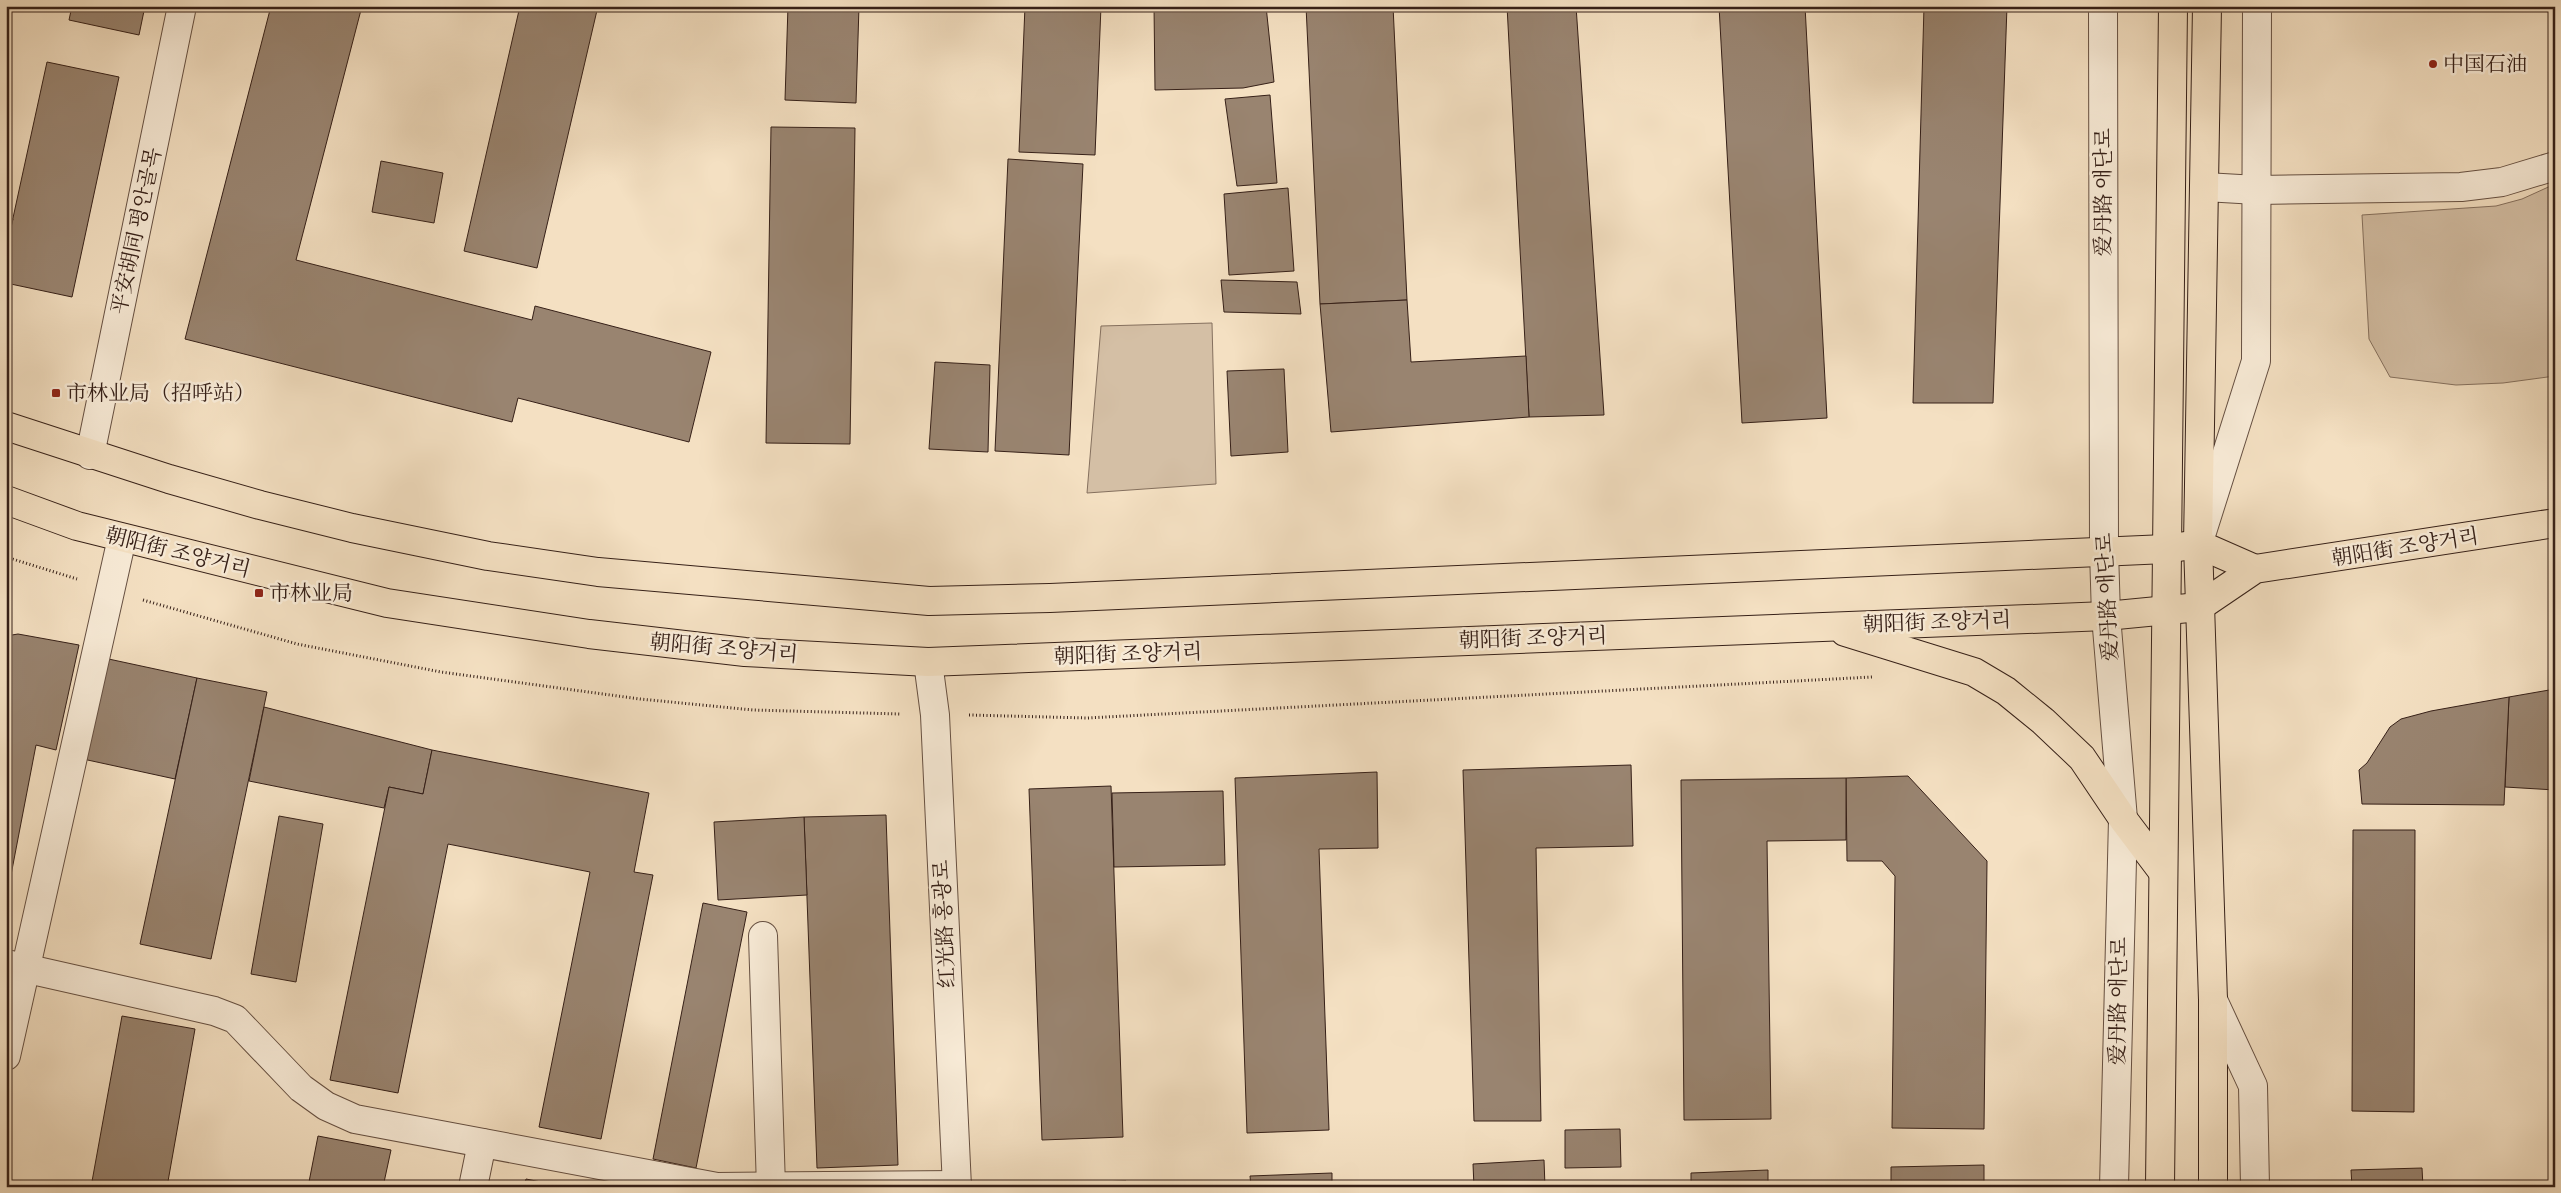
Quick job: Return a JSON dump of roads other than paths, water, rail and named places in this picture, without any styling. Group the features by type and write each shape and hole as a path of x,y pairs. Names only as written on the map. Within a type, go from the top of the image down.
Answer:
{"main road":[{"name":"爱丹路 애단로","path":"2160,1187 2173,6"},
{"path":"2207,6 2198,544 2214,1000 2213,1187"},
{"path":"6,426 90,455 269,507 352,528 488,556 598,572 929,601 1050,598 2104,550 2166,549 2198,544 2255,570"},
{"name":"朝阳街 조양거리","path":"6,500 77,526 387,604 589,634 745,652 928,662 2106,616 2199,607 2255,570 2555,523"},
{"path":"1824,626 1974,672 2006,691 2043,721 2082,758 2123,819 2163,872"}],"street":[{"name":"平安胡同 평안골목","path":"90,455 182,6"},
{"name":"爱丹路 애단로","path":"2103,6 2104,550 2106,616 2123,819 2114,1187"},
{"path":"2198,544 2256,361 2257,6"},
{"path":"2205,188 2257,190 2461,187 2502,182 2555,166"},
{"path":"6,1056 16,966 122,538"},
{"name":"红光路 홍광로","path":"928,662 934,715 957,1186"},
{"path":"763,936 771,1186"},
{"path":"16,966 214,1011 235,1019 301,1088 326,1106 355,1119 717,1186 957,1186"},
{"path":"2214,1000 2253,1086 2255,1187"},
{"path":"473,1187 482,1143"}],"place":[{"name":"中国石油","path":"2433,64"},
{"name":"市林业局（招呼站）","path":"56,393"},
{"name":"市林业局","path":"259,593"}]}
